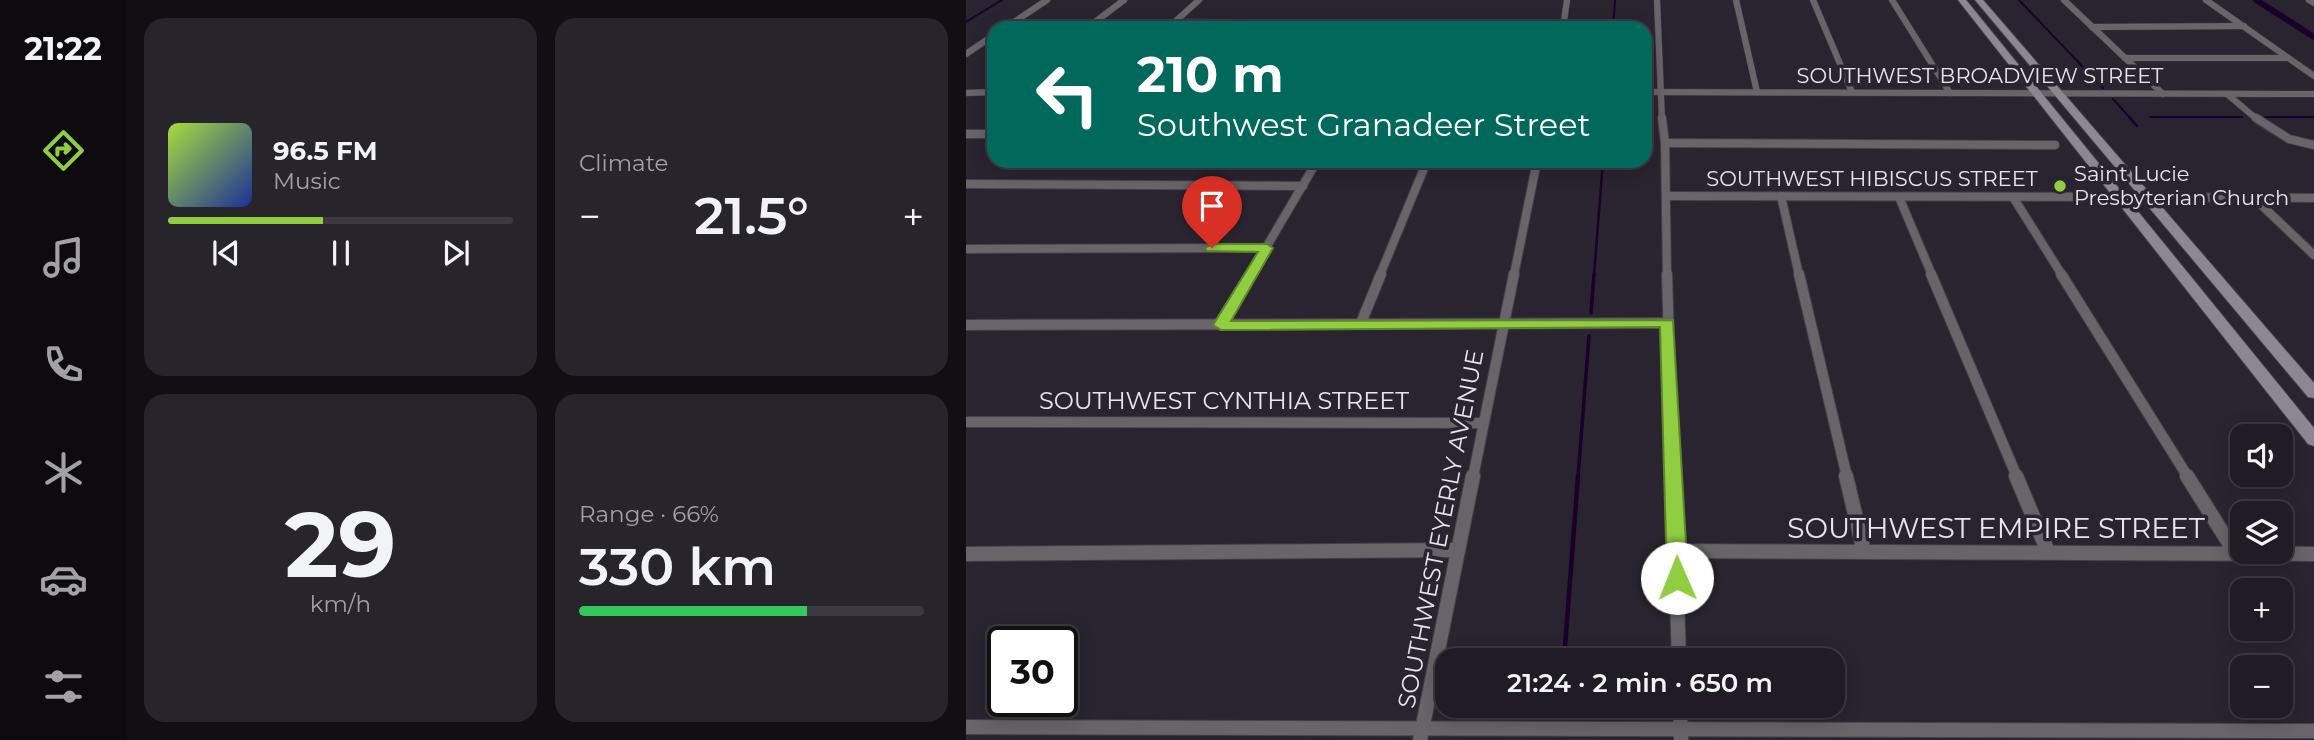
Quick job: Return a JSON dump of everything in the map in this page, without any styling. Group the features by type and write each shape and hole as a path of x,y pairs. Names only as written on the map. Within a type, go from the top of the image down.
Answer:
{"main road":[{"path":"1962,0 2314,440"},
{"path":"1979,0 2314,393"}],"street":[{"path":"1016,21 1047,0"},
{"path":"1096,21 1124,0"},
{"path":"1176,21 1199,0"},
{"path":"1564,21 1567,0"},
{"path":"1657,0 1659,92 1667,196 1668,323 1679,648"},
{"path":"1736,0 1757,92"},
{"path":"1813,0 1852,92"},
{"path":"1892,0 1950,93"},
{"path":"2064,0 2163,94"},
{"path":"2206,0 2314,76"},
{"path":"2309,0 2314,3"},
{"path":"2092,27 2244,26"},
{"path":"966,54 987,40"},
{"path":"2125,58 2288,58"},
{"path":"966,93 987,92"},
{"name":"SOUTHWEST BROADVIEW STREET","path":"1652,92 2314,94"},
{"path":"2227,94 2275,134 2295,142 2314,145"},
{"path":"966,134 987,134"},
{"path":"1665,143 2055,145"},
{"path":"1221,325 1313,168"},
{"path":"1361,323 1424,168"},
{"name":"SOUTHWEST EYERLY AVENUE","path":"1422,733 1536,168"},
{"path":"966,184 1303,186"},
{"name":"SOUTHWEST HIBISCUS STREET","path":"1667,196 2120,197"},
{"path":"1780,196 1864,552"},
{"path":"1899,197 2048,552"},
{"path":"2013,197 2230,544"},
{"path":"2148,197 2314,198"},
{"path":"2254,198 2314,256"},
{"path":"966,249 1267,248"},
{"path":"966,325 1668,323"},
{"name":"SOUTHWEST CYNTHIA STREET","path":"966,422 1483,423"},
{"path":"966,554 1458,551"},
{"name":"SOUTHWEST EMPIRE STREET","path":"1677,551 2230,554"},
{"name":"SOUTHWEST EMPIRE STREET","path":"2293,554 2314,554"},
{"path":"966,727 1422,733 2126,736 2314,731"}],"waterway":[{"path":"966,22 1002,0"},
{"path":"1614,21 1615,0"},
{"path":"2019,0 2103,88"},
{"path":"2256,0 2314,37"},
{"path":"2113,99 2132,120"},
{"path":"2150,117 2242,117"},
{"path":"2265,117 2314,117"},
{"path":"2130,118 2137,126"},
{"path":"1594,275 1602,168"},
{"path":"1591,313 1594,274"},
{"path":"1578,477 1589,336"},
{"path":"1565,648 1578,476"}],"place":[{"name":"Saint Lucie Presbyterian Church","path":"2060,186"}],"route":[{"path":"1212,248 1267,248 1221,325 1668,323 1677,578"}]}
